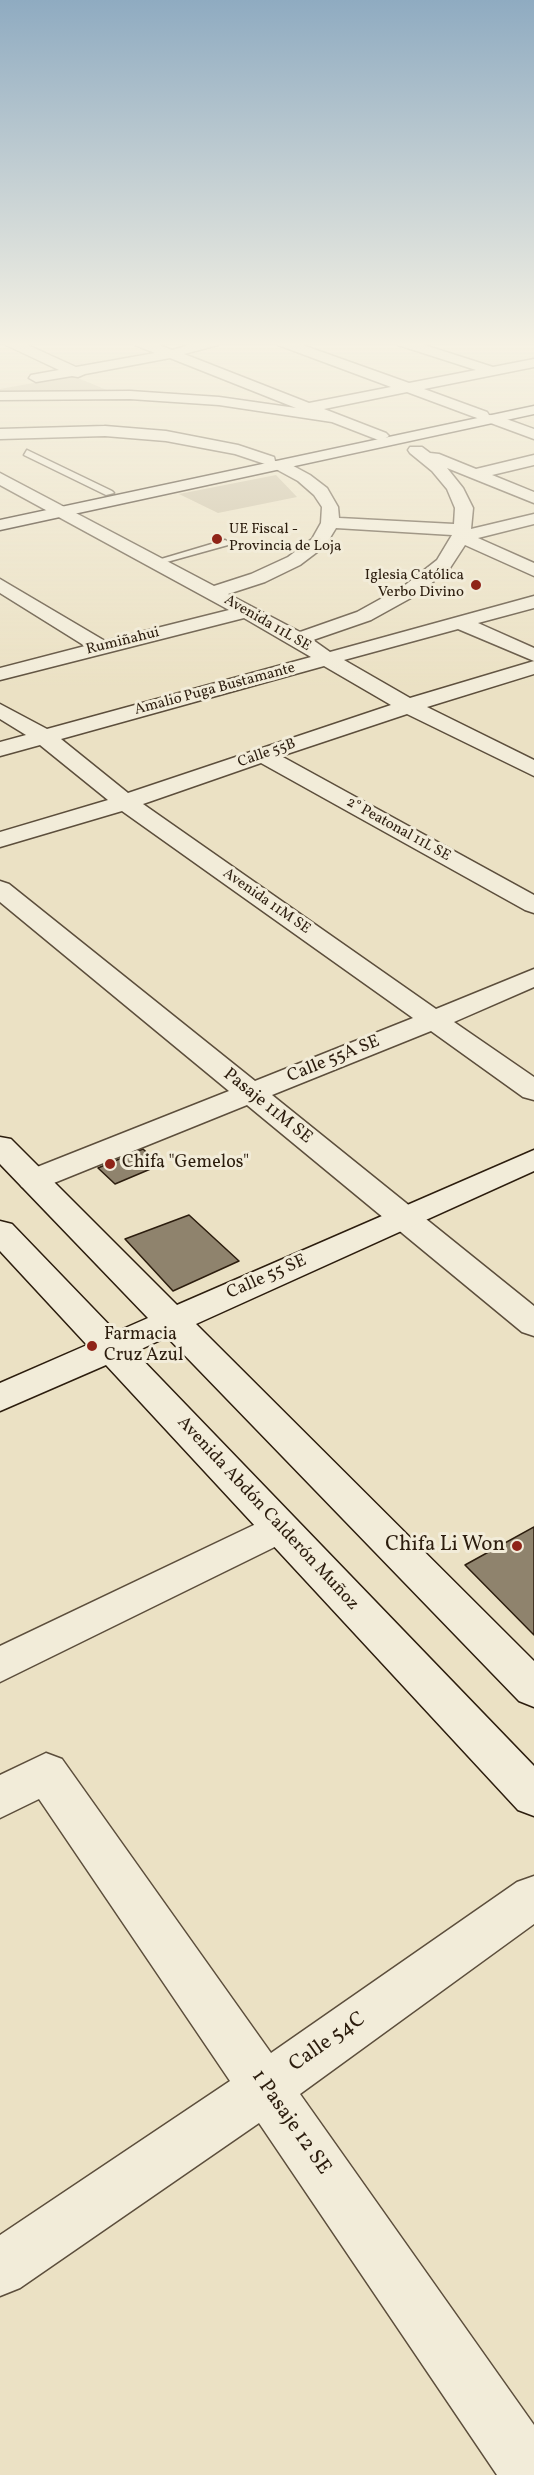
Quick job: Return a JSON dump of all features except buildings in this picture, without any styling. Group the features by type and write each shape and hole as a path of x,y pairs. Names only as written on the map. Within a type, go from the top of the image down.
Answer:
{"street":[{"path":"211,592 258,578 294,561 319,542 330,523 330,507 321,492 304,478 274,463 256,458"},
{"path":"0,516 60,508 300,458"},
{"path":"298,639 364,616 411,590 444,564 462,533 464,508 455,488 438,468 425,458"},
{"path":"434,458 534,498"},
{"path":"475,474 534,460"},
{"path":"0,525 109,494 274,463"},
{"name":"Avenida 11L SE","path":"0,478 60,508 298,639 327,659 408,706 534,769"},
{"path":"330,523 462,533 534,519"},
{"path":"462,533 534,570"},
{"path":"0,585 102,648"},
{"name":"Amalio Puga Bustamante","path":"0,748 534,602"},
{"name":"Rumiñahui","path":"0,674 247,611"},
{"path":"459,622 534,655"},
{"name":"Calle 55B","path":"0,840 125,802 408,706 534,667"},
{"name":"Avenida 11M SE","path":"0,710 42,736 125,802 534,1091"},
{"name":"2° Peatonal 11L SE","path":"262,755 534,905"},
{"name":"Pasaje 11M SE","path":"0,889 534,1324"},
{"name":"Calle 55A SE","path":"33,1180 434,1020 534,977"},
{"path":"0,1146 534,1689"},
{"name":"Calle 55 SE","path":"0,1398 534,1158"},
{"name":"Avenida Abdón Calderón Muñoz","path":"0,1231 534,1796"},
{"path":"0,1665 279,1528"},
{"name":"1 Pasaje 12 SE","path":"0,1798 46,1772 533,2475"},
{"name":"Calle 54C","path":"0,2268 265,2088 534,1897"}],"lane":[{"path":"36,458 109,494"},
{"path":"156,562 225,543"}],"shaded area":[{"path":"276,475 297,497 218,513 179,494"}],"place":[{"name":"UE Fiscal - Provincia de Loja","path":"217,539"},
{"name":"Iglesia Católica Verbo Divino","path":"476,585"},
{"name":"Chifa \"Gemelos\"","path":"110,1164"},
{"name":"Farmacia Cruz Azul","path":"92,1346"},
{"name":"Chifa Li Won","path":"517,1546"}]}
